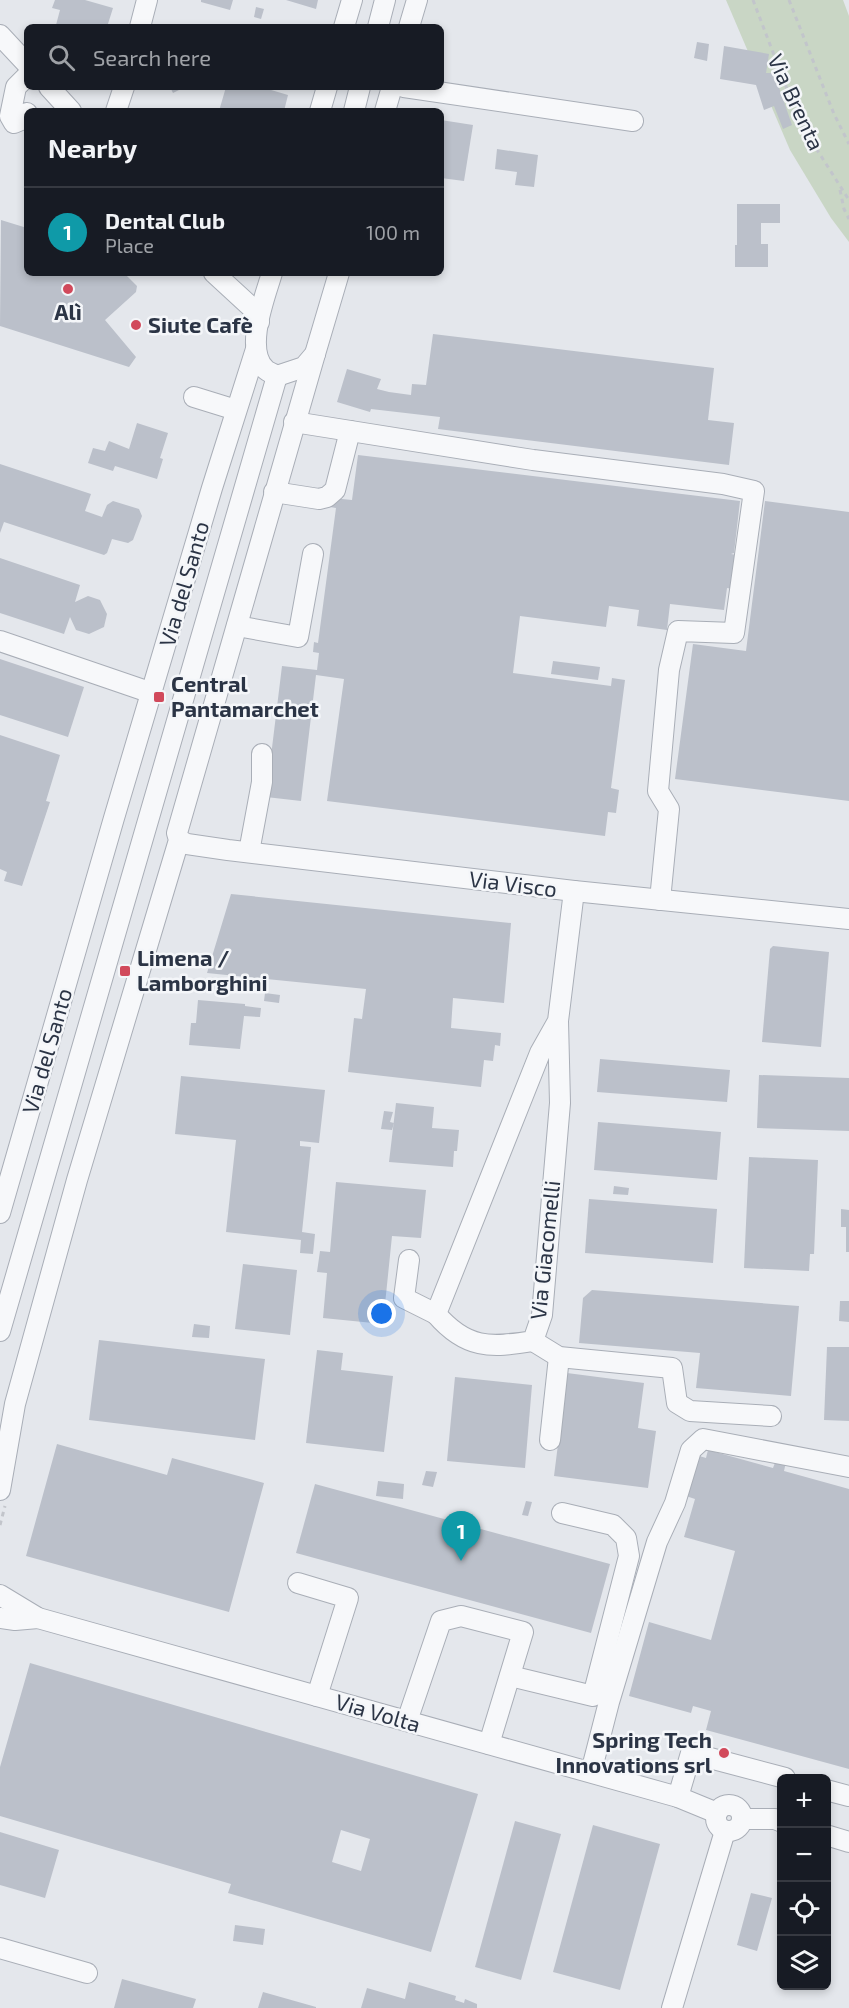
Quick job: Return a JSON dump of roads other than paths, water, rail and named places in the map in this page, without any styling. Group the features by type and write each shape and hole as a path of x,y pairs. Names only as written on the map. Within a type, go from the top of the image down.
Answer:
{"street":[{"path":"141,24 147,0"},
{"path":"345,24 352,0"},
{"path":"379,24 385,0"},
{"path":"410,24 417,0"},
{"path":"0,35 24,61"},
{"path":"24,79 16,87 10,116 14,123 24,117"},
{"path":"32,108 47,90"},
{"path":"51,90 68,108"},
{"path":"117,108 123,90"},
{"path":"321,108 326,90"},
{"path":"355,108 359,90"},
{"path":"386,108 391,90"},
{"path":"424,90 633,121"},
{"path":"217,276 252,308 259,322"},
{"name":"Via del Santo","path":"0,1213 212,488 256,349 255,336 271,276"},
{"path":"0,1490 15,1404 77,1180 179,840 177,833 294,422 338,276"},
{"path":"256,349 266,370 278,376 304,367 315,354"},
{"path":"0,1331 278,376"},
{"path":"194,397 236,410"},
{"path":"294,422 533,460 723,484 754,491 734,633 678,631 669,670 658,791 669,809 660,900"},
{"path":"274,492 319,499 327,497 335,490 350,431"},
{"path":"212,488 242,496"},
{"path":"237,626 298,637 313,554"},
{"path":"0,641 152,693"},
{"path":"249,852 262,782 262,754"},
{"name":"Via Visco","path":"179,840 187,844 574,891 849,919"},
{"path":"94,888 125,897"},
{"name":"Via Giacomelli","path":"558,1021 540,1053 436,1314 449,1329 474,1342 501,1346 533,1341 542,1315 560,1103 558,1021 574,891"},
{"path":"409,1260 404,1298 436,1314"},
{"path":"533,1341 559,1357 672,1368 677,1403 690,1410 771,1416"},
{"path":"550,1440 559,1357"},
{"path":"591,1773 609,1702 657,1542 675,1503 691,1450 703,1439 849,1467"},
{"path":"510,1676 592,1696 629,1556 626,1538 613,1525 562,1513"},
{"path":"298,1583 348,1598 317,1696"},
{"path":"0,1595 38,1618"},
{"path":"408,1721 441,1621 460,1616 523,1632 489,1744"},
{"path":"0,1618 15,1620 38,1618"},
{"name":"Via Volta","path":"38,1618 678,1797 717,1813 724,1806 735,1806 743,1819 777,1820"},
{"path":"678,1797 691,1753 777,1777"},
{"path":"831,1791 849,1796"},
{"path":"717,1813 717,1824 725,1831"},
{"path":"725,1831 737,1829 743,1819"},
{"path":"672,2008 725,1831"},
{"path":"831,1837 849,1842"},
{"path":"0,1948 87,1973"}],"place":[{"name":"Alì","path":"68,289"},
{"name":"Siute Cafè","path":"136,325"},
{"name":"Central Pantamarchet","path":"159,697"},
{"name":"Limena / Lamborghini","path":"125,971"},
{"name":"Dental Club","path":"461,1561"},
{"name":"Spring Tech Innovations srl","path":"724,1753"}]}
